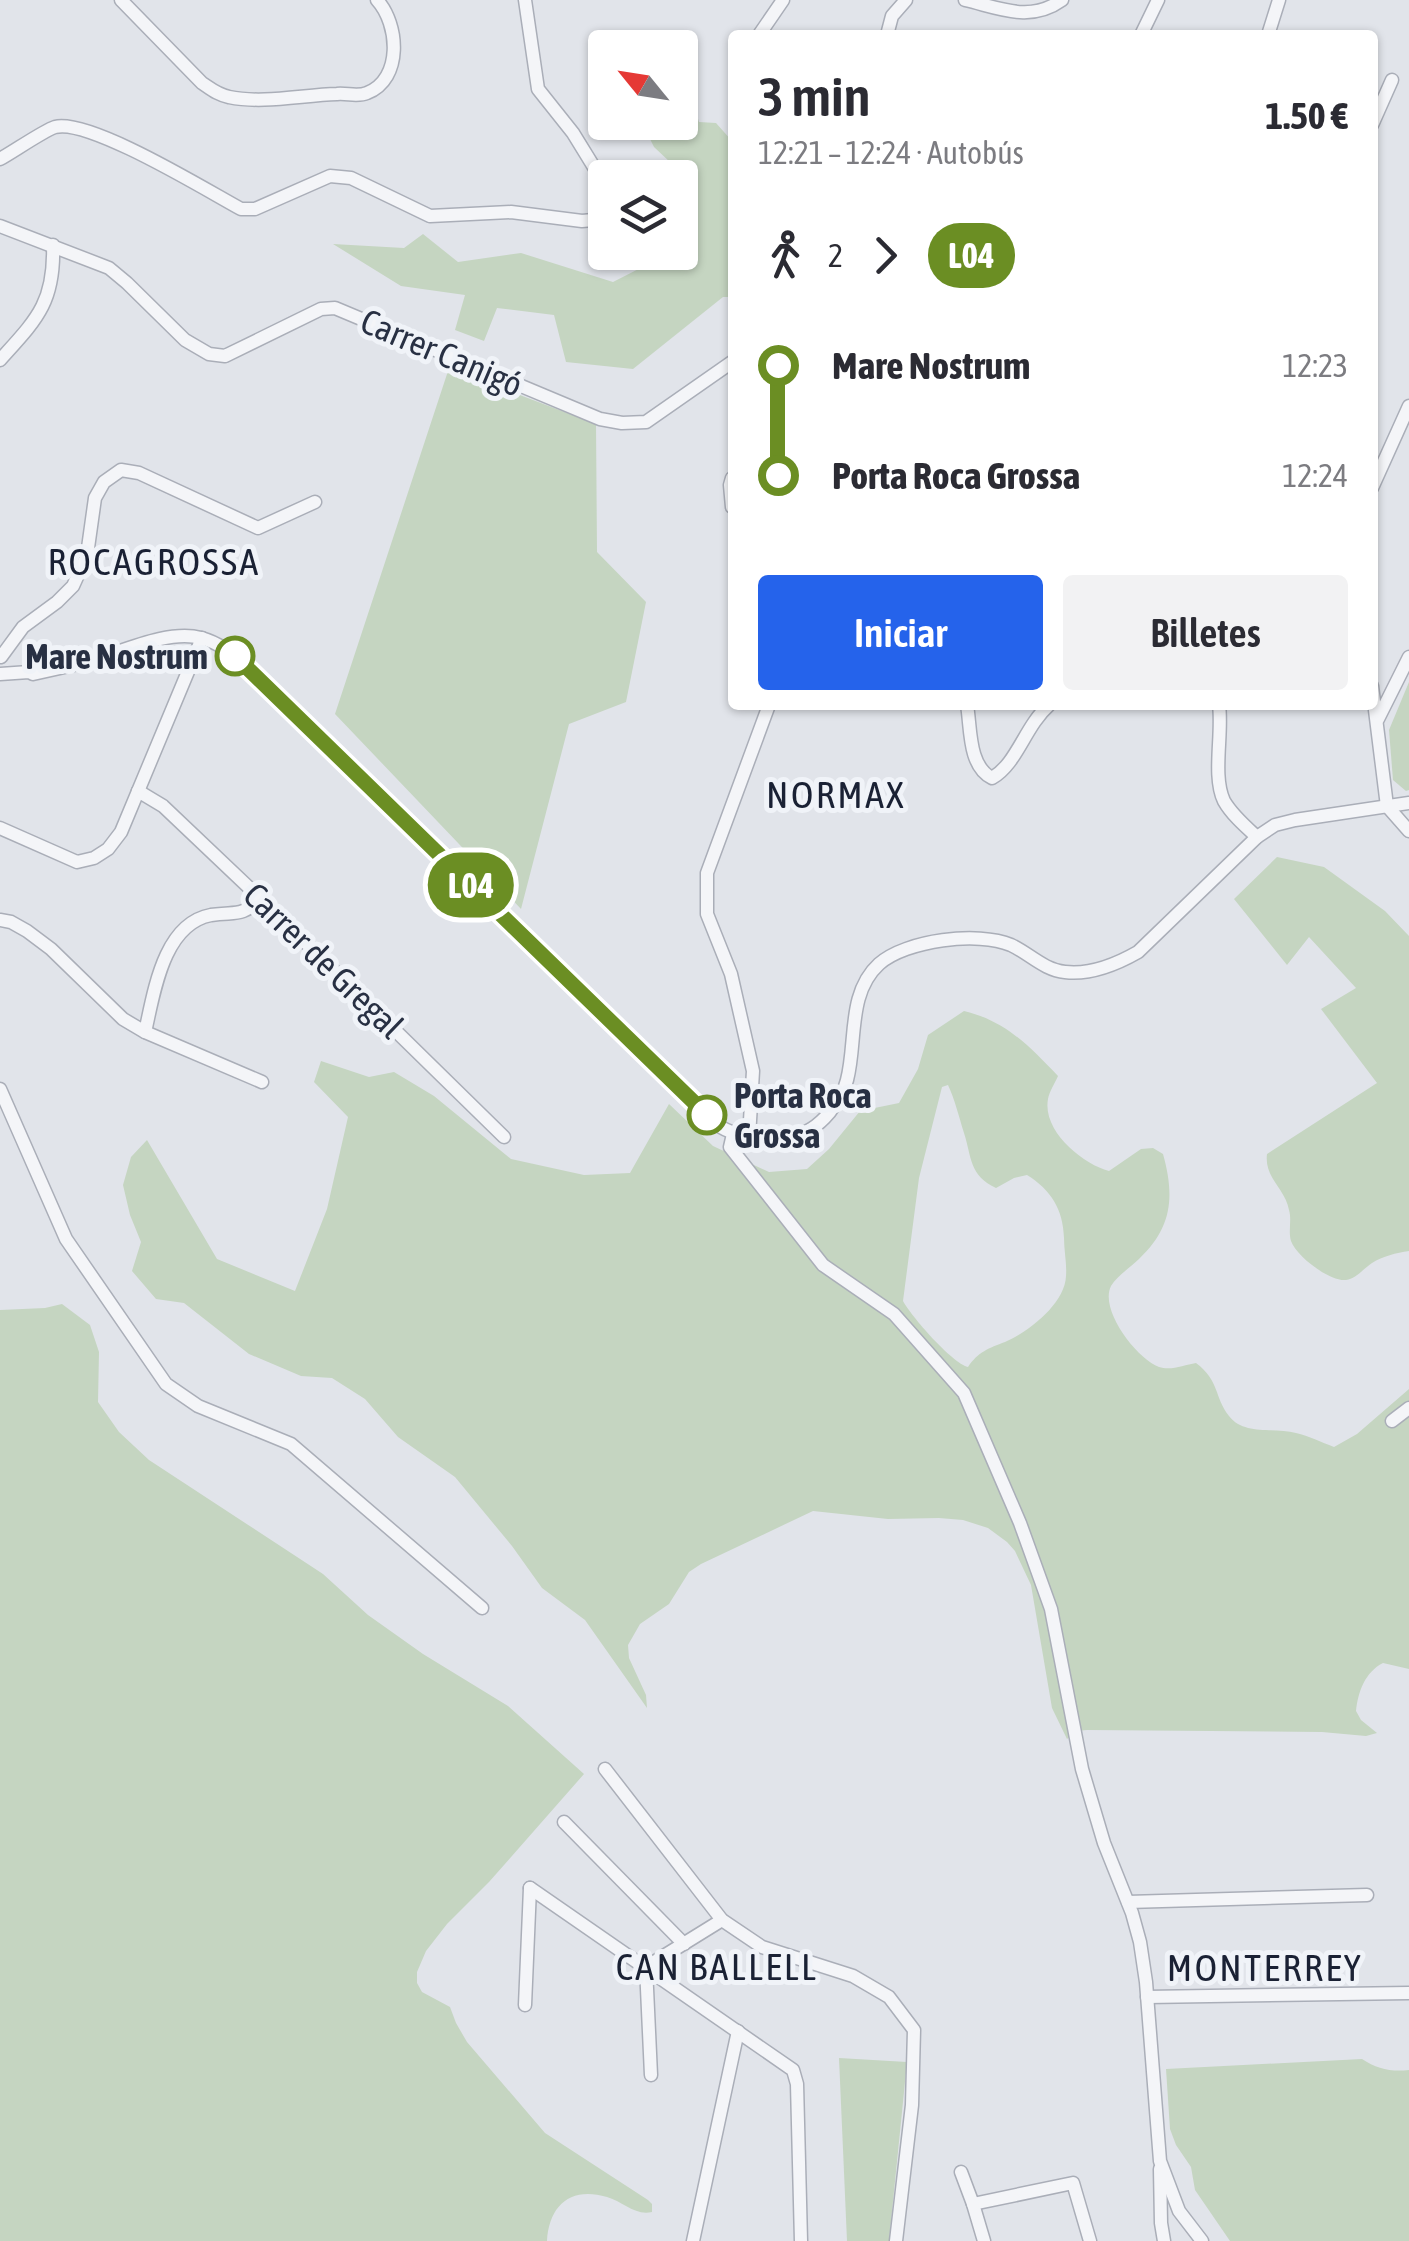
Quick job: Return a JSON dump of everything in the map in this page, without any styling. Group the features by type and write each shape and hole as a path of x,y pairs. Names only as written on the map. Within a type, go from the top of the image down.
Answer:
{"street":[{"path":"120,0 202,82 218,94 248,99 363,96 377,88 390,70 395,48 382,4 377,0"},
{"path":"525,0 538,90 589,160"},
{"path":"762,30 783,0"},
{"path":"888,30 892,16 906,0"},
{"path":"965,0 1024,14 1045,11 1062,0"},
{"path":"1143,30 1158,0"},
{"path":"1270,30 1279,0"},
{"path":"1378,111 1392,80"},
{"path":"0,160 54,128 75,127 106,136 241,209 255,209 330,176 351,178 430,216 511,212 588,220"},
{"name":"Carrer Canigó","path":"0,226 109,268 185,340 208,354 225,356 321,308 335,308 600,419 622,423 646,422 728,365"},
{"path":"0,360 42,311 54,269 53,245"},
{"path":"1378,475 1409,406"},
{"path":"315,502 258,528 139,473 121,470 104,482 95,498 87,555 73,586 23,626 1,657 33,674 165,638 202,638 220,645 717,1125 733,1134 768,1140 803,1134 824,1120 841,1098 848,1078 859,992 880,962 898,953 948,938 972,937 1012,946 1062,972 1080,973 1121,962 1138,952 1274,825 1409,803"},
{"path":"0,828 76,862 94,858 108,848 121,832 202,638"},
{"path":"1377,722 1409,657"},
{"path":"0,674 29,672"},
{"path":"748,1137 753,1072 730,974 706,914 706,873 767,710"},
{"path":"969,710 976,762 992,778 1008,764 1031,724 1044,710"},
{"path":"1219,710 1219,779 1223,800 1257,838"},
{"path":"1375,710 1387,806 1409,831"},
{"name":"Carrer de Gregal","path":"138,791 163,806 504,1137"},
{"path":"145,1032 166,956 184,928 210,916 246,912 261,899"},
{"path":"0,920 28,931 51,949 123,1019 262,1082"},
{"path":"0,1088 66,1239 166,1384 198,1406 291,1444 482,1608"},
{"path":"733,1134 730,1147 823,1264 894,1314 964,1393 1020,1523 1052,1609 1082,1769 1140,1942 1164,2241"},
{"path":"1392,1421 1409,1408"},
{"path":"605,1769 722,1920 762,1946 852,1976 890,1997 914,2030 912,2105 896,2241"},
{"path":"564,1822 684,1944"},
{"path":"525,2005 530,1888 793,2070 797,2084 801,2241"},
{"path":"1128,1902 1367,1895"},
{"path":"646,1967 722,1920"},
{"path":"646,1967 651,2075"},
{"path":"1147,1997 1409,1993"},
{"path":"693,2241 738,2032"},
{"path":"1160,2161 1179,2211 1202,2241"},
{"path":"961,2172 984,2241"},
{"path":"974,2204 1073,2183 1090,2241"}],"green space":[{"path":"698,119 716,123 728,136 728,297 723,297 633,369 566,362 554,315 497,308 484,341 455,330 465,295 401,286 333,244 404,248 423,234 458,262 521,253 613,282 637,270 698,270 698,160 668,160 650,140 698,140"},
{"path":"449,368 596,424 597,552 646,602 626,702 569,724 521,909 335,714"},
{"path":"1409,682 1406,791 1393,780 1389,730"},
{"path":"1277,857 1324,867 1385,911 1409,936 1409,1251 1381,1258 1346,1280 1323,1272 1294,1247 1287,1202 1269,1170 1267,1154 1377,1083 1321,1009 1356,988 1309,937 1287,965 1234,899"},
{"path":"964,1011 992,1021 1027,1045 1058,1076 1049,1096 1048,1111 1058,1134 1077,1154 1109,1171 1141,1149 1153,1148 1163,1154 1169,1184 1164,1223 1150,1247 1114,1282 1109,1296 1110,1308 1122,1332 1150,1362 1168,1368 1196,1363 1209,1376 1229,1416 1243,1426 1288,1431 1334,1447 1357,1434 1409,1389 1409,1669 1383,1663 1364,1683 1356,1711 1377,1733 1366,1736 1322,1732 1087,1730 1076,1731 1067,1739 1052,1708 1031,1585 1007,1542 988,1528 963,1520 888,1519 813,1511 701,1564 689,1572 669,1604 640,1624 628,1645 629,1658 646,1695 647,1708 585,1620 542,1588 455,1477 398,1437 365,1399 332,1378 301,1376 249,1354 184,1303 156,1299 132,1271 141,1242 123,1185 131,1157 147,1140 217,1259 295,1291 327,1209 348,1117 314,1082 321,1061 369,1077 394,1072 434,1096 511,1159 584,1175 630,1173 669,1104 713,1146 769,1172 807,1169 860,1111 899,1103 918,1069 928,1035","holes":["948,1085 973,1165 981,1177 996,1188 1027,1175 1054,1201 1063,1228 1066,1267 1064,1286 1044,1316 1014,1337 984,1351 968,1367 943,1348 903,1301 919,1178 942,1087"]},
{"path":"62,1304 90,1325 99,1352 98,1402 119,1432 149,1460 323,1574 368,1615 423,1654 508,1706 584,1774 447,1924 426,1951 417,1983 422,1992 450,2007 467,2042 545,2133 648,2200 652,2212 640,2212 613,2199 583,2194 557,2208 547,2241 0,2241 0,1310"},
{"path":"839,2058 907,2062 889,2241 847,2241"},
{"path":"1362,2059 1384,2069 1409,2070 1409,2241 1230,2241 1195,2190 1191,2167 1170,2129 1166,2069"}],"bus line":[{"name":"L04","path":"235,656 707,1115"}],"place":[{"name":"Mare Nostrum","path":"235,656"},
{"name":"Porta Roca Grossa","path":"707,1115"}],"district":[{"name":"ROCAGROSSA","path":"154,561"},
{"name":"NORMAX","path":"836,794"},
{"name":"CAN BALLELL","path":"717,1966"},
{"name":"MONTERREY","path":"1265,1967"}]}
